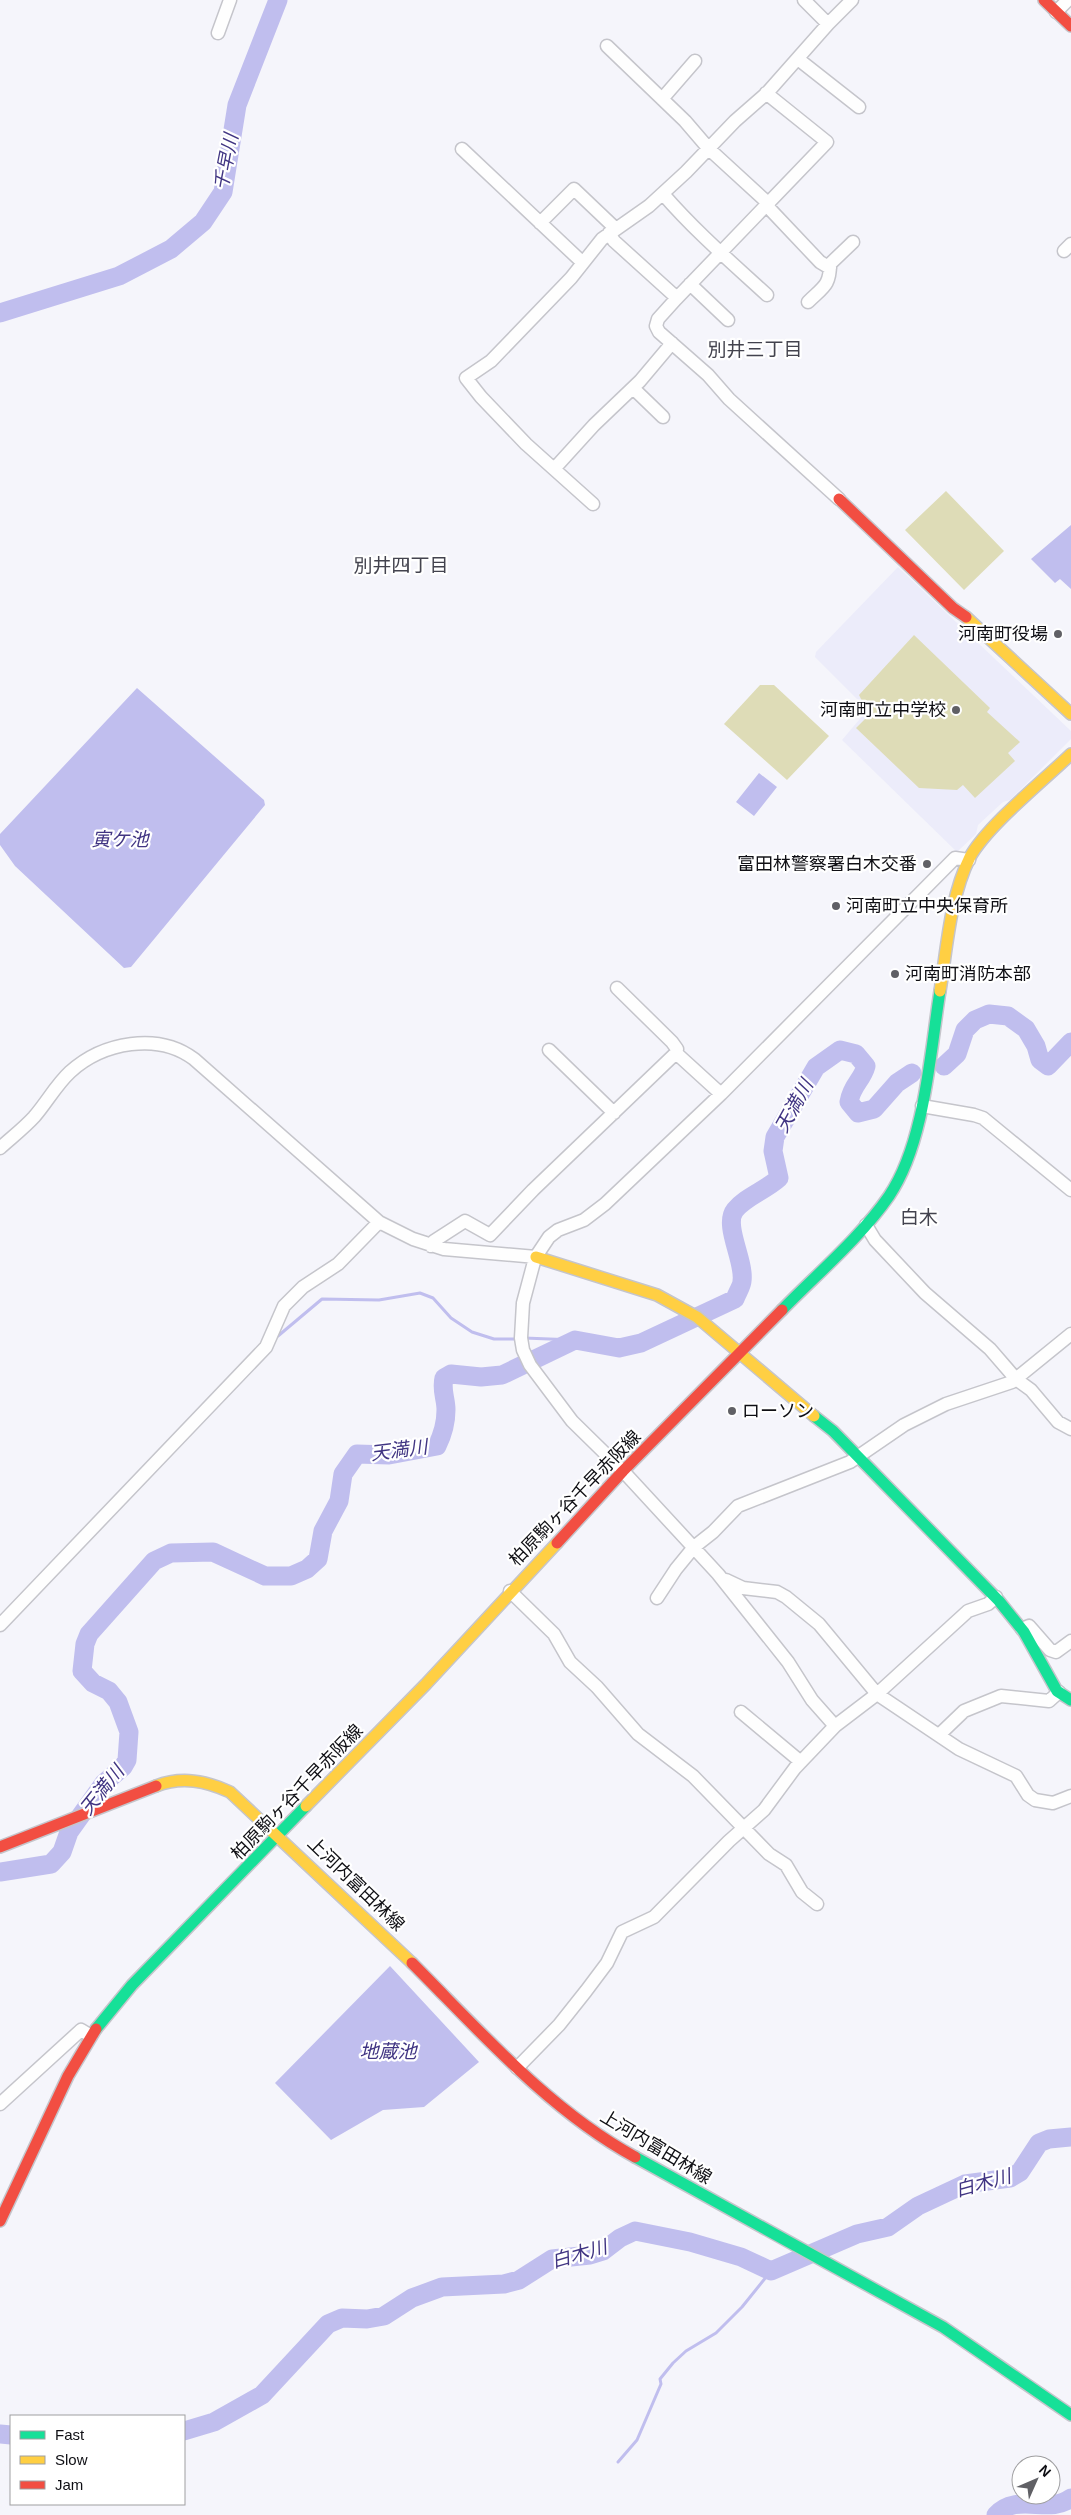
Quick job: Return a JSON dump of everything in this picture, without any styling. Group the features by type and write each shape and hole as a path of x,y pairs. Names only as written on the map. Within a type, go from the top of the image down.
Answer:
{"main road":[{"path":"1044,0 1071,26"},
{"path":"840,499 952,608 968,618 1071,714"},
{"name":"柏原駒ヶ谷千早赤阪線","path":"0,2222 68,2076 91,2036 132,1985 426,1684 623,1471 866,1225 890,1196 912,1149 922,1106 951,922 956,897 969,860 989,832 1071,754"},
{"path":"536,1257 669,1300 697,1316 739,1354 820,1420 996,1597 1022,1629 1058,1692 1071,1700"},
{"name":"上河内富田林線","path":"0,1847 103,1805 166,1782 183,1780 209,1782 230,1792 280,1834 517,2068 566,2111 611,2144 943,2328 1071,2416"}],"street":[{"path":"218,33 230,0"},
{"path":"804,0 828,24"},
{"path":"593,504 526,444 480,397 466,378 491,361 612,231 649,206 709,149 735,121 766,93 852,0"},
{"path":"1056,12 1068,0"},
{"path":"607,46 662,99 709,149 768,205 820,262 830,268"},
{"path":"798,59 859,107"},
{"path":"662,99 695,61"},
{"path":"766,93 827,142 690,284 658,319 656,326 708,375 729,399 840,499"},
{"path":"462,149 583,263"},
{"path":"540,223 574,189 650,274 677,298"},
{"path":"663,194 691,225 766,295"},
{"path":"808,302 829,281 831,274 830,264 853,242"},
{"path":"690,284 728,320"},
{"path":"554,469 594,425 633,388 672,343"},
{"path":"633,388 663,417"},
{"path":"835,1726 812,1700 788,1662 718,1574 623,1471 572,1421 530,1365 520,1338 523,1304 536,1257 549,1237 558,1230 584,1220 605,1204 721,1094 955,858 969,860"},
{"path":"617,988 672,1042 677,1049 676,1053 721,1094"},
{"path":"0,1148 30,1121 58,1085 79,1064 123,1045 146,1042 160,1043 178,1049 194,1059 379,1222 431,1246 459,1251 536,1257"},
{"path":"549,1050 614,1113"},
{"path":"431,1246 434,1241 465,1221 490,1235 533,1190 676,1053"},
{"path":"922,1106 983,1118 1071,1190"},
{"path":"0,1625 266,1347 284,1306 303,1287 338,1264 379,1222"},
{"path":"866,1225 875,1240 925,1293 990,1349 1016,1379 1031,1390 1058,1422 1071,1429"},
{"path":"657,1598 676,1569 694,1547 713,1532 738,1506 746,1501 859,1458 904,1425 966,1396 1012,1382 1071,1334"},
{"path":"718,1574 743,1588 777,1592 786,1597 819,1624 877,1694 959,1749 1016,1776 1028,1795 1035,1800 1053,1803 1071,1796"},
{"path":"510,1591 554,1634 570,1662 597,1687 638,1734 693,1776 769,1854 786,1865 802,1892 818,1904"},
{"path":"517,2068 559,2025 586,1991 607,1963 622,1932 654,1917 743,1828 764,1810 801,1762 835,1726 877,1694 968,1611 988,1604 996,1597"},
{"path":"1022,1629 1029,1626 1050,1650 1056,1652 1071,1641"},
{"path":"939,1735 964,1711 1001,1696 1049,1701 1058,1692"},
{"path":"741,1712 801,1762"},
{"path":"0,2104 81,2030 91,2036"}],"shaded area":[{"path":"946,491 1004,551 964,590 905,530"},
{"name":"河南町立中学校","path":"898,567 1071,731 1071,739 1010,800 1003,802 978,825 976,834 957,852 842,740 864,714 864,706 815,657 816,652"},
{"path":"914,635 990,708 987,712 1020,742 1008,753 1015,761 975,798 963,785 957,790 919,788 856,728 869,715 859,695"},
{"path":"760,685 774,685 829,736 787,780 724,724"}],"water":[{"path":"1071,525 1071,589 1060,579 1055,583 1031,559"},
{"name":"寅ケ池","path":"137,688 264,800 265,805 131,967 124,968 15,866 0,845 0,834"},
{"path":"759,773 777,787 754,816 736,802"},
{"name":"地蔵池","path":"390,1966 479,2062 424,2107 383,2110 331,2140 275,2083"}],"waterway":[{"name":"千早川","path":"0,313 119,276 171,249 203,222 223,192 237,105 278,0"},
{"name":"天満川","path":"944,1066 957,1054 965,1030 975,1020 989,1014 1008,1016 1026,1029 1036,1046 1040,1060 1048,1066 1071,1042"},
{"name":"天満川","path":"0,1872 51,1864 62,1852 69,1832 104,1783 123,1767 127,1760 129,1732 118,1702 109,1691 93,1683 82,1671 85,1644 89,1634 154,1561 171,1553 213,1552 265,1576 291,1576 307,1569 318,1559 323,1531 339,1501 343,1474 357,1454 389,1455 437,1446 445,1419 444,1378 451,1374 481,1377 502,1375 575,1340 619,1348 641,1343 735,1299 742,1283 742,1273 731,1225 732,1217 739,1205 779,1178 773,1151 775,1137 816,1067 840,1050 856,1054 866,1066 850,1096 849,1102 858,1113 874,1109 897,1083 912,1073"},
{"path":"278,1336 322,1299 379,1300 420,1293 433,1298 451,1318 472,1332 494,1339 518,1339"},
{"path":"524,1338 575,1340"},
{"name":"白木川","path":"185,2431 214,2422 262,2395 328,2324 342,2318 367,2319 384,2316 412,2298 442,2287 504,2284 519,2280 552,2259 590,2255 603,2251 620,2238 635,2231 690,2242 741,2257 771,2271 857,2234 888,2227 918,2206 965,2184 1010,2178 1020,2172 1039,2143 1049,2139 1071,2137"},
{"path":"618,2462 637,2440 661,2384 660,2379 686,2351 716,2333 742,2307 771,2271"},
{"name":"白木川","path":"0,2434 10,2435"},
{"path":"996,2515 1004,2508 1013,2505 1053,2505 1063,2503 1071,2498"}],"traffic: fast":[{"path":"782,1310 865,1226 889,1196 901,1175 911,1150 924,1097 940,991"},
{"path":"814,1416 833,1431 999,1601 1024,1632 1057,1691 1071,1700"},
{"path":"96,2029 132,1985 306,1806"},
{"path":"635,2157 943,2327 1071,2415"}],"traffic: slow":[{"path":"966,617 1071,714"},
{"path":"940,991 954,905 963,872 970,857 978,844 1002,817 1071,754"},
{"path":"536,1257 657,1295 697,1317 814,1416"},
{"path":"306,1806 426,1684 557,1543"},
{"path":"156,1786 175,1781 194,1781 230,1792 412,1963"}],"traffic: jam":[{"path":"1044,0 1071,26"},
{"path":"839,499 953,608 966,617"},
{"path":"557,1543 623,1471 782,1310"},
{"path":"0,1847 156,1786"},
{"path":"412,1963 490,2042 545,2093 574,2117 635,2157"},
{"path":"0,2221 68,2076 96,2029"}],"place":[{"name":"河南町役場","path":"1058,634"},
{"name":"河南町立中学校","path":"956,710"},
{"name":"富田林警察署白木交番","path":"927,864"},
{"name":"河南町立中央保育所","path":"836,906"},
{"name":"河南町消防本部","path":"895,974"},
{"name":"ローソン","path":"732,1411"}],"district":[{"name":"別井三丁目","path":"755,349"},
{"name":"別井四丁目","path":"401,565"},
{"name":"白木","path":"919,1217"}]}
